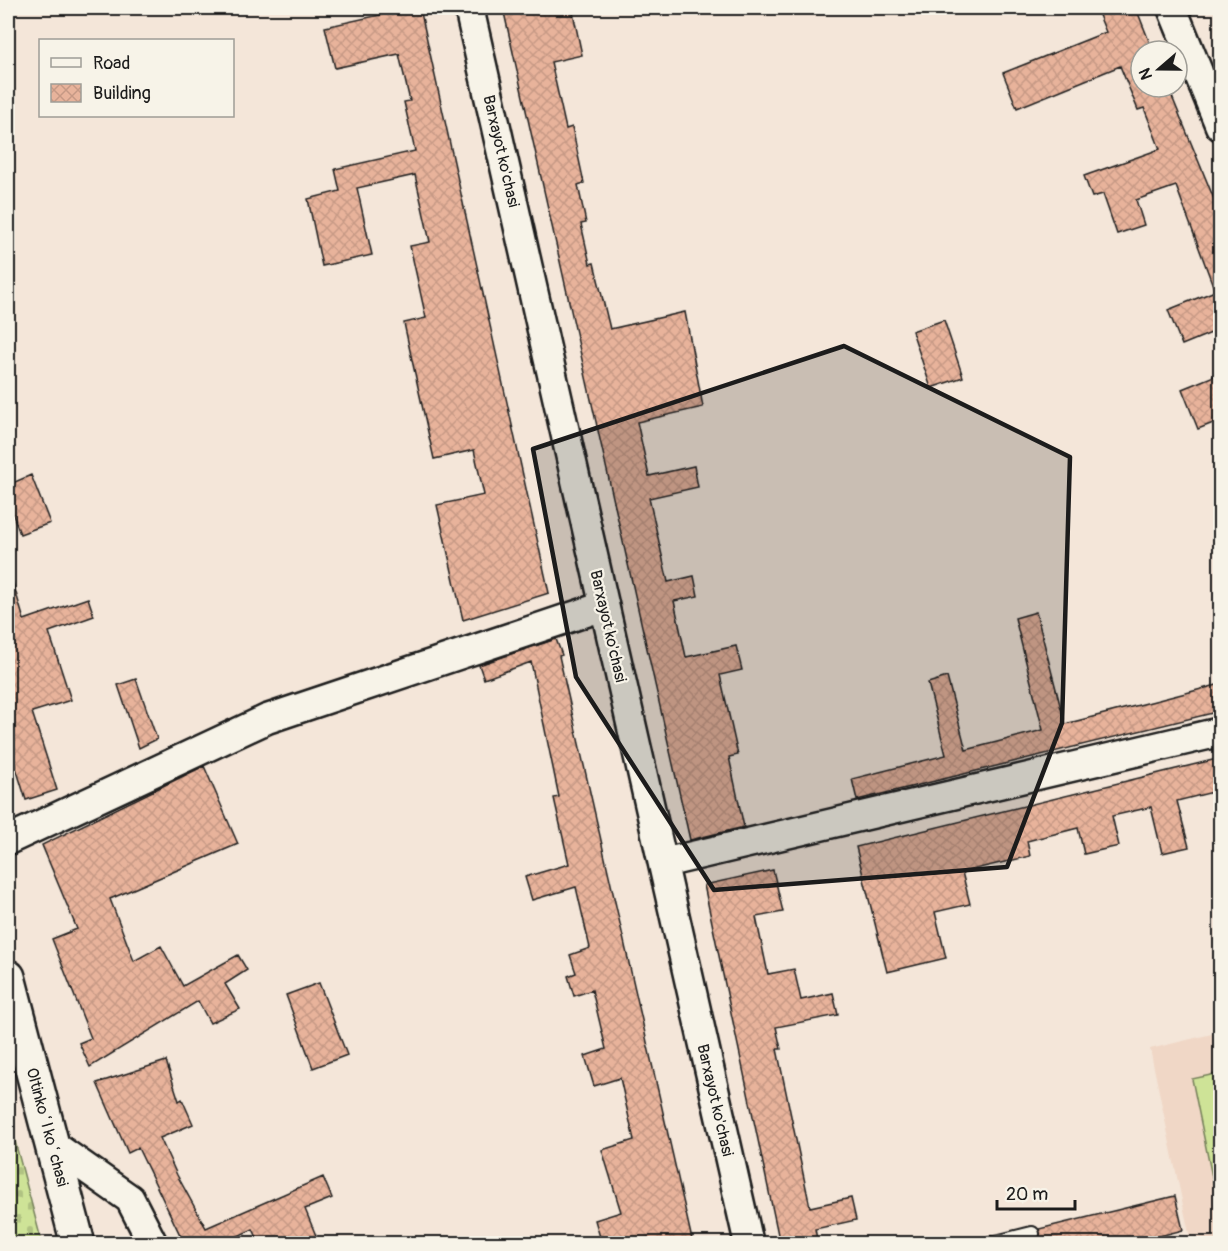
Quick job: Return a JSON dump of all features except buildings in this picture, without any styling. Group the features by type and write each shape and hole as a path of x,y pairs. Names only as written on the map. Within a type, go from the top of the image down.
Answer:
{"main road":[{"name":"Oltinkoʻl koʻchasi","path":"8,977 78,1244"}],"street":[{"name":"Barxayot ko'chasi","path":"469,8 749,1244"},
{"path":"1172,8 1221,126"},
{"path":"8,840 267,719 604,606"},
{"path":"663,863 1221,732"},
{"path":"53,1145 130,1199 153,1244"}],"lane":[{"path":"992,1244 1032,1234"}],"highlighted area":[{"path":"844,346 1070,457 1062,723 1007,867 714,890 576,677 533,449"}],"shaded area":[{"path":"1220,1032 1220,1243 1191,1243 1150,1049"}],"green space":[{"path":"1220,1073 1220,1216 1192,1079"},
{"path":"8,1115 42,1243 8,1243"}]}
